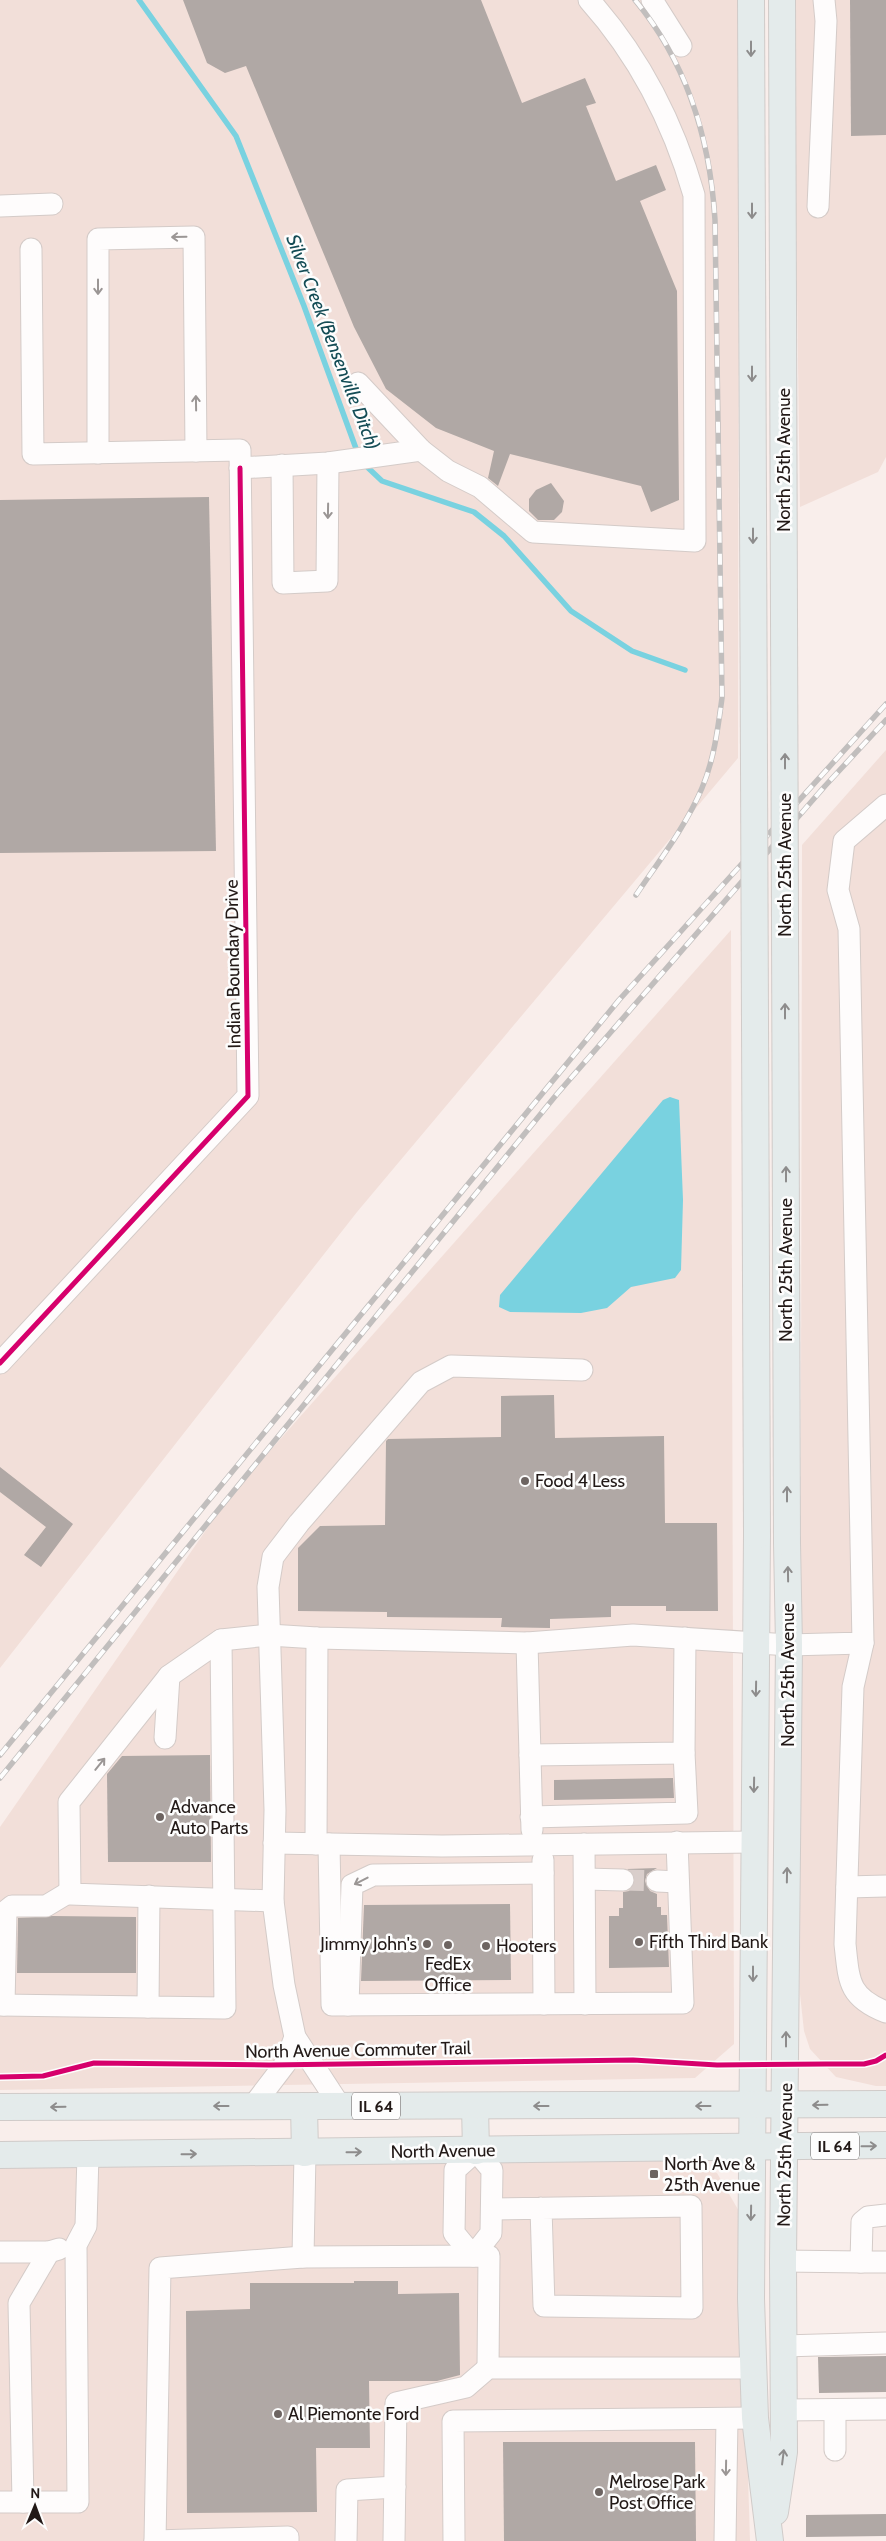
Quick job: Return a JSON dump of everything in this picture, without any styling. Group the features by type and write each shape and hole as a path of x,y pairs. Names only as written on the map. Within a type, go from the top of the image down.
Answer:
{"main road":[{"name":"North 25th Avenue","path":"751,0 757,1642 750,2299 755,2418 770,2540"},
{"name":"North 25th Avenue","path":"770,2540 784,2452 783,2261 789,1645 782,0"},
{"name":"IL 64","path":"0,2107 752,2106 886,2104"},
{"path":"304,2106 305,2153"},
{"path":"474,2106 476,2151"},
{"name":"North Avenue","path":"0,2155 886,2145"}],"street":[{"path":"358,383 421,450 448,471 480,487 534,532 695,541 694,195 683,156 663,110 638,63 622,38 589,0"},
{"path":"652,0 681,46"},
{"path":"818,207 826,21 824,0"},
{"path":"0,206 52,204"},
{"path":"98,453 98,239 117,238 194,237 196,451"},
{"path":"31,249 33,454 240,450 240,468 337,462 421,450"},
{"path":"282,465 282,583 327,581 337,462"},
{"name":"Indian Boundary Drive","path":"0,1364 248,1096 240,468"},
{"path":"886,805 844,840 838,890 848,929 863,1643 853,1687 845,1944 849,1983 867,2004 886,2012"},
{"path":"340,2106 295,2037 284,1985 272,1901 274,1843 268,1587 274,1557 299,1523 421,1382 451,1366 582,1370"},
{"path":"68,1894 69,1802 169,1676 221,1640 269,1634 316,1638 527,1643 633,1636 789,1645 863,1643"},
{"path":"316,1638 322,1844 332,2005 683,2003 678,1882 687,1813 684,1753 685,1638"},
{"path":"68,1894 46,1906 12,1906 6,1911 2,2005 225,2008 221,1640"},
{"path":"527,1643 531,1817 543,1873 544,2004"},
{"path":"165,1738 169,1676"},
{"path":"530,1755 684,1753"},
{"path":"531,1817 687,1813"},
{"path":"274,1843 410,1846 754,1842"},
{"path":"584,1844 586,2004"},
{"path":"409,1873 410,1846"},
{"path":"348,2005 352,1886 373,1875 409,1873 543,1873"},
{"path":"584,1879 623,1880"},
{"path":"657,1882 678,1882"},
{"path":"847,1887 886,1886"},
{"path":"6,1897 68,1894 272,1901"},
{"path":"148,2007 149,1896"},
{"path":"253,2106 284,2064 295,2037"},
{"path":"476,2151 492,2170 492,2209 491,2233 473,2256 454,2233 455,2170 476,2151"},
{"path":"303,2257 305,2153"},
{"path":"0,2502 78,2502 76,2245 86,2226 88,2154"},
{"path":"492,2209 541,2208 691,2206 692,2308 544,2306 541,2208"},
{"path":"861,2262 862,2222 868,2217 886,2215"},
{"path":"0,2252 49,2252 76,2245"},
{"path":"23,2502 10,2304 49,2252"},
{"path":"288,2541 288,2537 239,2540 155,2541 160,2268 303,2257 489,2256 488,2368"},
{"path":"783,2261 886,2262"},
{"path":"784,2346 886,2343"},
{"path":"394,2541 396,2403 466,2387 488,2368 753,2368"},
{"path":"784,2410 886,2409"},
{"path":"835,2410 835,2450"},
{"path":"454,2541 453,2421 755,2418"},
{"path":"725,2541 726,2419"},
{"path":"346,2541 347,2490 394,2487"}],"shaded area":[{"path":"0,0 739,0 738,758 357,1212 0,1668"},
{"path":"793,0 886,0 886,457 878,472 800,507"},
{"path":"886,750 886,2086 876,2086 836,2077 810,2049 804,2031 800,1994 802,845"},
{"path":"731,930 734,2044 695,2078 0,2090 0,1827 229,1497"},
{"path":"675,2161 717,2173 740,2213 750,2541 0,2541 0,2168"}],"water":[{"path":"670,1097 679,1100 683,1200 681,1270 675,1278 631,1287 607,1308 581,1313 510,1312 499,1307 500,1295 663,1100"}],"building":[{"path":"183,0 481,0 522,103 585,78 596,103 586,106 616,181 656,165 666,190 640,201 677,291 679,500 651,512 641,486 510,454 498,486 488,478 494,451 436,428 386,389 354,327 246,66 225,73 207,63"},
{"path":"850,0 886,0 886,135 851,136"},
{"path":"551,483 564,501 562,512 554,520 538,520 529,511 529,499 536,490"},
{"path":"209,497 216,851 0,853 0,500"},
{"name":"Food 4 Less","path":"554,1395 555,1438 664,1436 665,1523 717,1523 718,1611 666,1611 666,1606 611,1606 611,1617 550,1619 550,1628 501,1627 502,1618 387,1617 387,1612 298,1611 298,1548 320,1526 385,1525 386,1441 388,1439 501,1437 501,1396"},
{"path":"0,1467 73,1524 41,1567 24,1555 46,1527 0,1492"},
{"name":"Advance Auto Parts","path":"210,1755 211,1862 108,1862 107,1774 122,1756"},
{"path":"673,1778 674,1798 554,1800 554,1780"},
{"name":"Fifth Third Bank","path":"657,1868 647,1874 645,1881 650,1891 657,1894 657,1907 661,1907 661,1915 667,1915 669,1967 609,1968 609,1916 619,1916 619,1908 623,1908 623,1892 629,1891 635,1881 634,1874 627,1869"},
{"path":"510,1904 511,1980 361,1981 364,1905"},
{"path":"53,1916 136,1917 136,1973 17,1973 18,1918"},
{"name":"Al Piemonte Ford","path":"354,2281 398,2281 398,2294 459,2293 460,2375 437,2381 369,2381 370,2448 316,2448 317,2512 187,2513 186,2311 250,2309 250,2283 354,2283"},
{"path":"886,2356 886,2392 819,2393 818,2357"},
{"name":"Melrose Park Post Office","path":"503,2442 695,2442 696,2541 504,2541"},
{"path":"886,2514 886,2536 806,2537 806,2515"}],"waterway":[{"name":"Silver Creek (Bensenville Ditch)","path":"139,0 236,136 304,306 358,454"},
{"name":"Silver Creek (Bensenville Ditch)","path":"364,464 382,481 474,512 504,536 571,611 632,651 685,670"}],"tunnel":[{"path":"623,1880 657,1881"}],"railway":[{"path":"635,0 669,50 682,76 701,132 708,160 712,190 715,220 722,698 713,755 696,802 680,830 636,895"},
{"path":"0,1755 619,1000 886,704"},
{"path":"0,1778 557,1094 825,786 886,720"}],"cycle path":[{"path":"0,1363 248,1096 240,468"},
{"name":"North Avenue Commuter Trail","path":"0,2077 43,2076 94,2063 269,2065 633,2060 717,2065 864,2064 876,2061 886,2055"}],"place":[{"name":"Food 4 Less","path":"525,1481"},
{"name":"Advance Auto Parts","path":"160,1817"},
{"name":"Fifth Third Bank","path":"639,1942"},
{"name":"Jimmy John's","path":"427,1944"},
{"name":"FedEx Office","path":"448,1945"},
{"name":"Hooters","path":"486,1946"},
{"name":"North Ave & 25th Avenue","path":"654,2174"},
{"name":"Al Piemonte Ford","path":"278,2414"},
{"name":"Melrose Park Post Office","path":"599,2492"}]}
